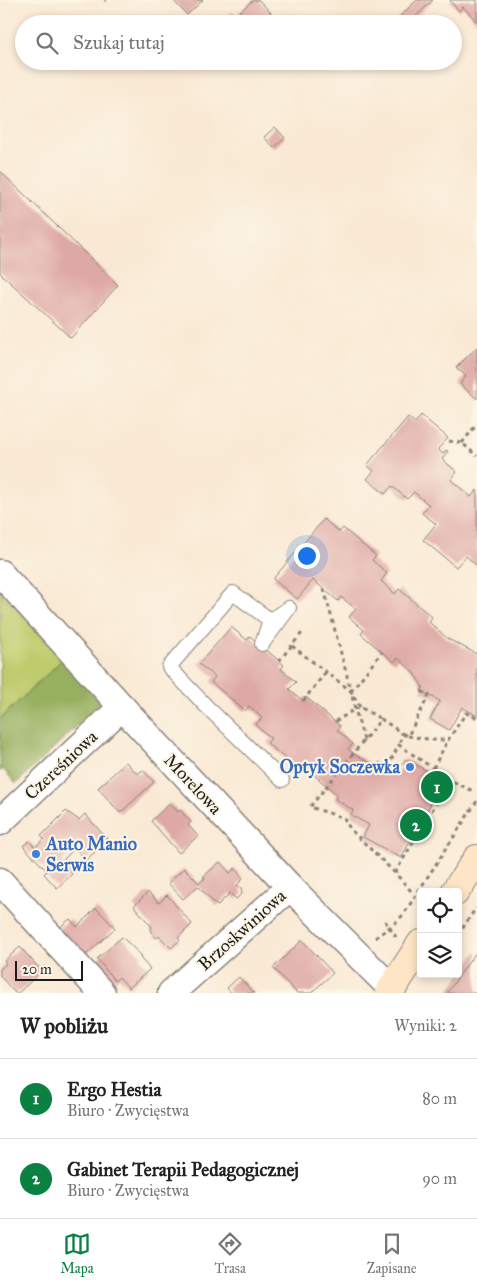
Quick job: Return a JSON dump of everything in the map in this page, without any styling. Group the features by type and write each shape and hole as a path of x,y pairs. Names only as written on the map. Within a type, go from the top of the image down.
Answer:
{"main road":[{"path":"458,888 477,859"},
{"path":"390,991 417,950"}],"street":[{"name":"Morelowa","path":"0,573 122,707 390,991"},
{"name":"Czereśniowa","path":"0,822 122,707"},
{"path":"0,881 102,993"},
{"name":"Brzoskwiniowa","path":"171,993 290,887"}],"lane":[{"path":"270,620 233,594 169,667 282,780"}],"path":[{"path":"462,443 477,424"},
{"path":"449,442 462,443 477,456"},
{"path":"324,589 364,740"},
{"path":"279,661 302,633"},
{"path":"292,646 351,691 360,707 403,734 434,740 448,740"},
{"path":"351,691 382,652"},
{"path":"303,701 326,672"},
{"path":"408,736 429,695 421,691 423,687"},
{"path":"335,722 360,707"},
{"path":"433,768 448,740 466,713 477,718"},
{"path":"381,719 310,807 344,818 350,829 411,891"},
{"path":"387,766 403,734"},
{"path":"399,745 450,780 475,792"},
{"path":"395,873 450,780"},
{"path":"373,940 403,915 477,801"},
{"path":"459,933 477,906"}],"green space":[{"path":"0,591 63,659 0,719"},
{"path":"63,659 101,703 16,784 3,769 0,772 0,719"}],"building":[{"path":"173,0 203,0 187,15"},
{"path":"253,0 259,0 271,13 269,15 236,15"},
{"path":"417,0 433,0 417,15 401,15"},
{"path":"451,0 477,0 477,22 463,7 459,11"},
{"path":"275,127 285,138 274,148 264,137"},
{"path":"0,171 118,285 71,338 0,273"},
{"path":"477,347 477,399 460,384 466,376 456,368"},
{"path":"421,415 448,438 438,449 443,454 446,450 448,451 442,459 457,472 451,480 471,497 477,490 477,566 466,556 456,567 423,540 436,524 422,513 429,505 414,492 407,499 392,486 385,494 367,479 374,471 367,465 408,417 415,423"},
{"path":"324,519 339,532 343,528 376,556 372,560 387,573 381,581 395,594 399,589 432,617 429,622 448,639 477,654 477,716 462,707 449,730 430,719 440,701 421,691 423,687 413,672 398,658 394,662 361,634 364,630 349,617 356,609 341,597 338,601 313,580 297,599 273,579"},
{"path":"231,627 247,640 250,636 284,665 281,669 296,682 289,689 303,701 306,697 340,726 337,730 353,744 348,749 354,754 377,767 379,762 398,772 405,759 444,780 401,858 363,837 369,825 351,815 353,810 335,799 337,795 305,767 301,772 267,743 271,738 255,725 262,718 249,706 245,711 211,682 215,677 199,664"},
{"path":"126,762 137,774 143,770 154,782 120,813 98,788"},
{"path":"170,803 178,812 180,810 191,822 188,825 198,836 179,853 151,821"},
{"path":"66,811 79,820 85,814 108,840 86,860 75,848 61,862 72,874 57,888 44,874 47,871 23,846 29,841 35,847 44,839 41,836"},
{"path":"220,862 230,873 235,868 243,879 237,885 241,888 242,894 236,899 230,893 217,906 198,886 183,899 168,883 184,868 199,883"},
{"path":"148,892 159,903 167,895 192,924 178,938 180,940 171,948 159,936 156,938 150,930 152,927 134,906"},
{"path":"96,908 115,928 83,958 57,930 70,919 77,927"},
{"path":"122,937 142,956 140,958 150,969 129,988 119,977 115,981 97,959"},
{"path":"302,940 333,973 311,993 297,993 273,968"},
{"path":"20,947 42,971 18,993 15,993 0,976 0,969 6,964 4,961"},
{"path":"477,952 477,993 447,993 458,978 462,978 462,972"},
{"path":"239,977 254,993 231,993 227,988"}],"place":[{"name":"Optyk Soczewka","path":"410,767"},
{"name":"Ergo Hestia","path":"437,787"},
{"name":"Gabinet Terapii Pedagogicznej","path":"416,825"},
{"name":"Auto Manio Serwis","path":"36,854"}]}
